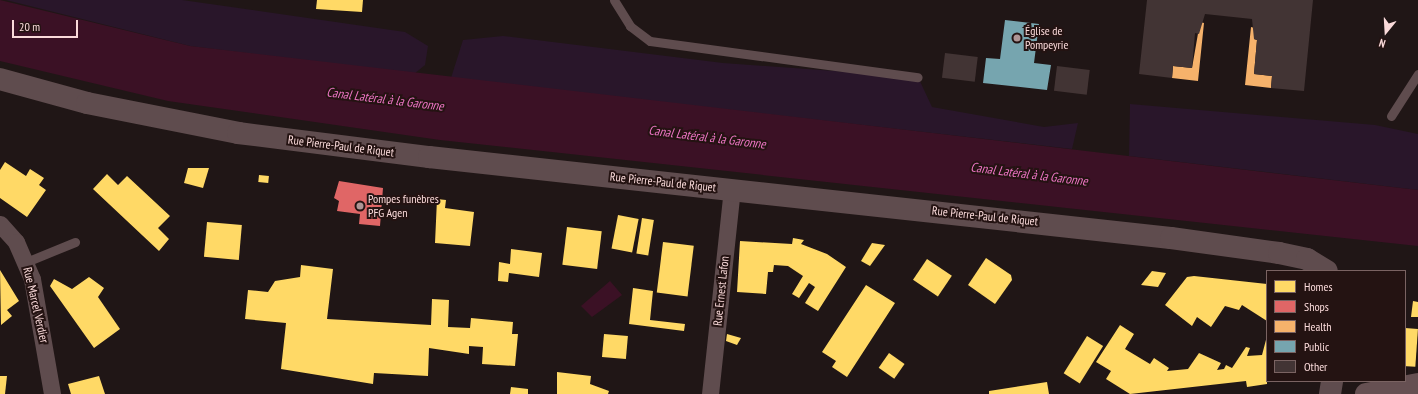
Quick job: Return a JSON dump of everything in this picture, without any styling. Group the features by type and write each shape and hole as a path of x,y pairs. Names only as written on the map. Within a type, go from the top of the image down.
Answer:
{"main road":[{"path":"1366,394 1418,384"},
{"path":"1408,394 1418,393"}],"street":[{"name":"Rue Pierre-Paul de Riquet","path":"0,79 87,103 238,133 429,158 732,189 1171,238 1279,253 1307,259 1325,270"},
{"name":"Rue Ernest Lafon","path":"710,394 732,189"},
{"name":"Rue Marcel Verdier","path":"0,224 16,242 26,262 47,354 52,394"},
{"path":"1330,394 1332,382"}],"lane":[{"path":"614,0 630,26 650,41 918,77"},
{"path":"1391,116 1418,74"},
{"path":"26,262 75,242"}],"shaded area":[{"path":"6,0 182,0 405,32 428,46 425,65 414,74 190,46"},
{"path":"503,36 723,63 918,77 932,107 1044,127 1078,123 1072,149 451,78 463,40"},
{"path":"1130,104 1375,125 1418,134 1418,190 1129,156"}],"water":[{"name":"Canal Latéral à la Garonne","path":"0,0 190,46 1418,190 1418,246 440,140 168,101 0,61"},
{"path":"610,281 622,295 592,317 581,306"}],"building: Homes":[{"path":"317,0 363,0 362,12 316,9"},
{"path":"5,162 26,176 30,169 44,178 39,185 46,190 27,217 0,198 0,170"},
{"path":"188,168 209,168 203,188 184,183"},
{"path":"107,174 118,185 127,176 170,216 158,228 169,239 159,251 93,189"},
{"path":"259,175 269,176 268,183 258,182"},
{"path":"437,199 446,200 445,208 474,212 470,246 435,243"},
{"path":"618,215 639,219 632,252 612,248"},
{"path":"642,218 654,220 648,255 636,254"},
{"path":"207,222 242,225 239,260 204,257"},
{"path":"567,227 602,231 597,269 562,265"},
{"path":"793,238 804,240 801,244 827,254 846,267 818,311 805,303 815,287 809,283 799,298 792,294 803,276 788,266 774,265 773,272 768,272 766,294 737,292 740,241 792,244"},
{"path":"663,242 694,246 688,296 657,293"},
{"path":"872,243 885,245 870,266 861,261"},
{"path":"511,249 542,253 539,277 509,273 508,282 498,281 499,262 510,264"},
{"path":"986,258 1011,275 1012,280 995,304 968,285"},
{"path":"927,259 952,276 938,297 913,280"},
{"path":"301,265 333,269 327,319 431,325 432,299 449,300 448,327 470,328 471,318 513,322 512,334 518,334 515,366 482,364 483,347 469,346 469,354 429,348 428,376 374,373 373,384 281,369 286,323 245,319 248,290 268,292 275,281 300,277"},
{"path":"0,270 19,301 7,310 12,316 1,325"},
{"path":"1152,271 1166,273 1158,287 1141,285"},
{"path":"1194,276 1266,284 1266,320 1242,305 1239,310 1225,306 1211,327 1197,317 1192,326 1165,305 1187,277"},
{"path":"89,277 104,288 98,297 120,329 94,348 50,286 54,279 72,289"},
{"path":"866,285 895,303 847,377 832,367 836,361 822,352"},
{"path":"633,288 653,291 650,320 685,324 684,331 629,324"},
{"path":"1413,301 1418,302 1418,317 1411,317"},
{"path":"1120,325 1134,334 1125,349 1150,364 1154,358 1169,368 1167,371 1188,369 1199,353 1221,363 1217,370 1224,369 1226,365 1232,368 1246,347 1250,348 1247,356 1262,355 1266,340 1267,384 1247,387 1246,381 1130,394 1106,379 1111,371 1096,362"},
{"path":"1406,328 1418,329 1415,367 1406,366"},
{"path":"604,334 628,336 626,359 602,357"},
{"path":"727,334 741,338 737,345 726,341"},
{"path":"1087,336 1103,346 1080,383 1064,373"},
{"path":"889,353 905,364 894,379 879,368"},
{"path":"557,372 591,376 590,384 609,391 608,394 557,394"},
{"path":"0,376 7,376 5,394 0,394"},
{"path":"99,376 105,394 71,394 68,384"},
{"path":"1047,382 1049,394 989,394 989,391"},
{"path":"511,387 528,389 528,394 510,394"}],"building: Shops":[{"name":"Pompes funèbres PFG Agen","path":"339,181 383,188 380,226 359,224 360,214 337,211 339,201 334,198"}],"building: Health":[{"path":"1200,22 1204,23 1198,81 1172,78 1173,66 1192,68"},
{"path":"1251,27 1255,28 1254,39 1257,40 1254,74 1272,76 1271,88 1245,85"}],"building: Public":[{"path":"1005,20 1039,24 1034,63 1051,65 1047,90 983,83 986,58 1000,59"}],"building: Other":[{"path":"1147,0 1313,0 1304,91 1271,88 1272,76 1254,74 1257,40 1254,39 1252,19 1205,14 1199,34 1195,33 1192,68 1173,66 1172,78 1139,74"},
{"path":"945,53 978,57 975,82 942,78"},
{"path":"1057,66 1090,70 1087,95 1054,91"}],"place":[{"name":"Église de Pompeyrie","path":"1017,38"},
{"name":"Pompes funèbres PFG Agen","path":"360,206"}]}
